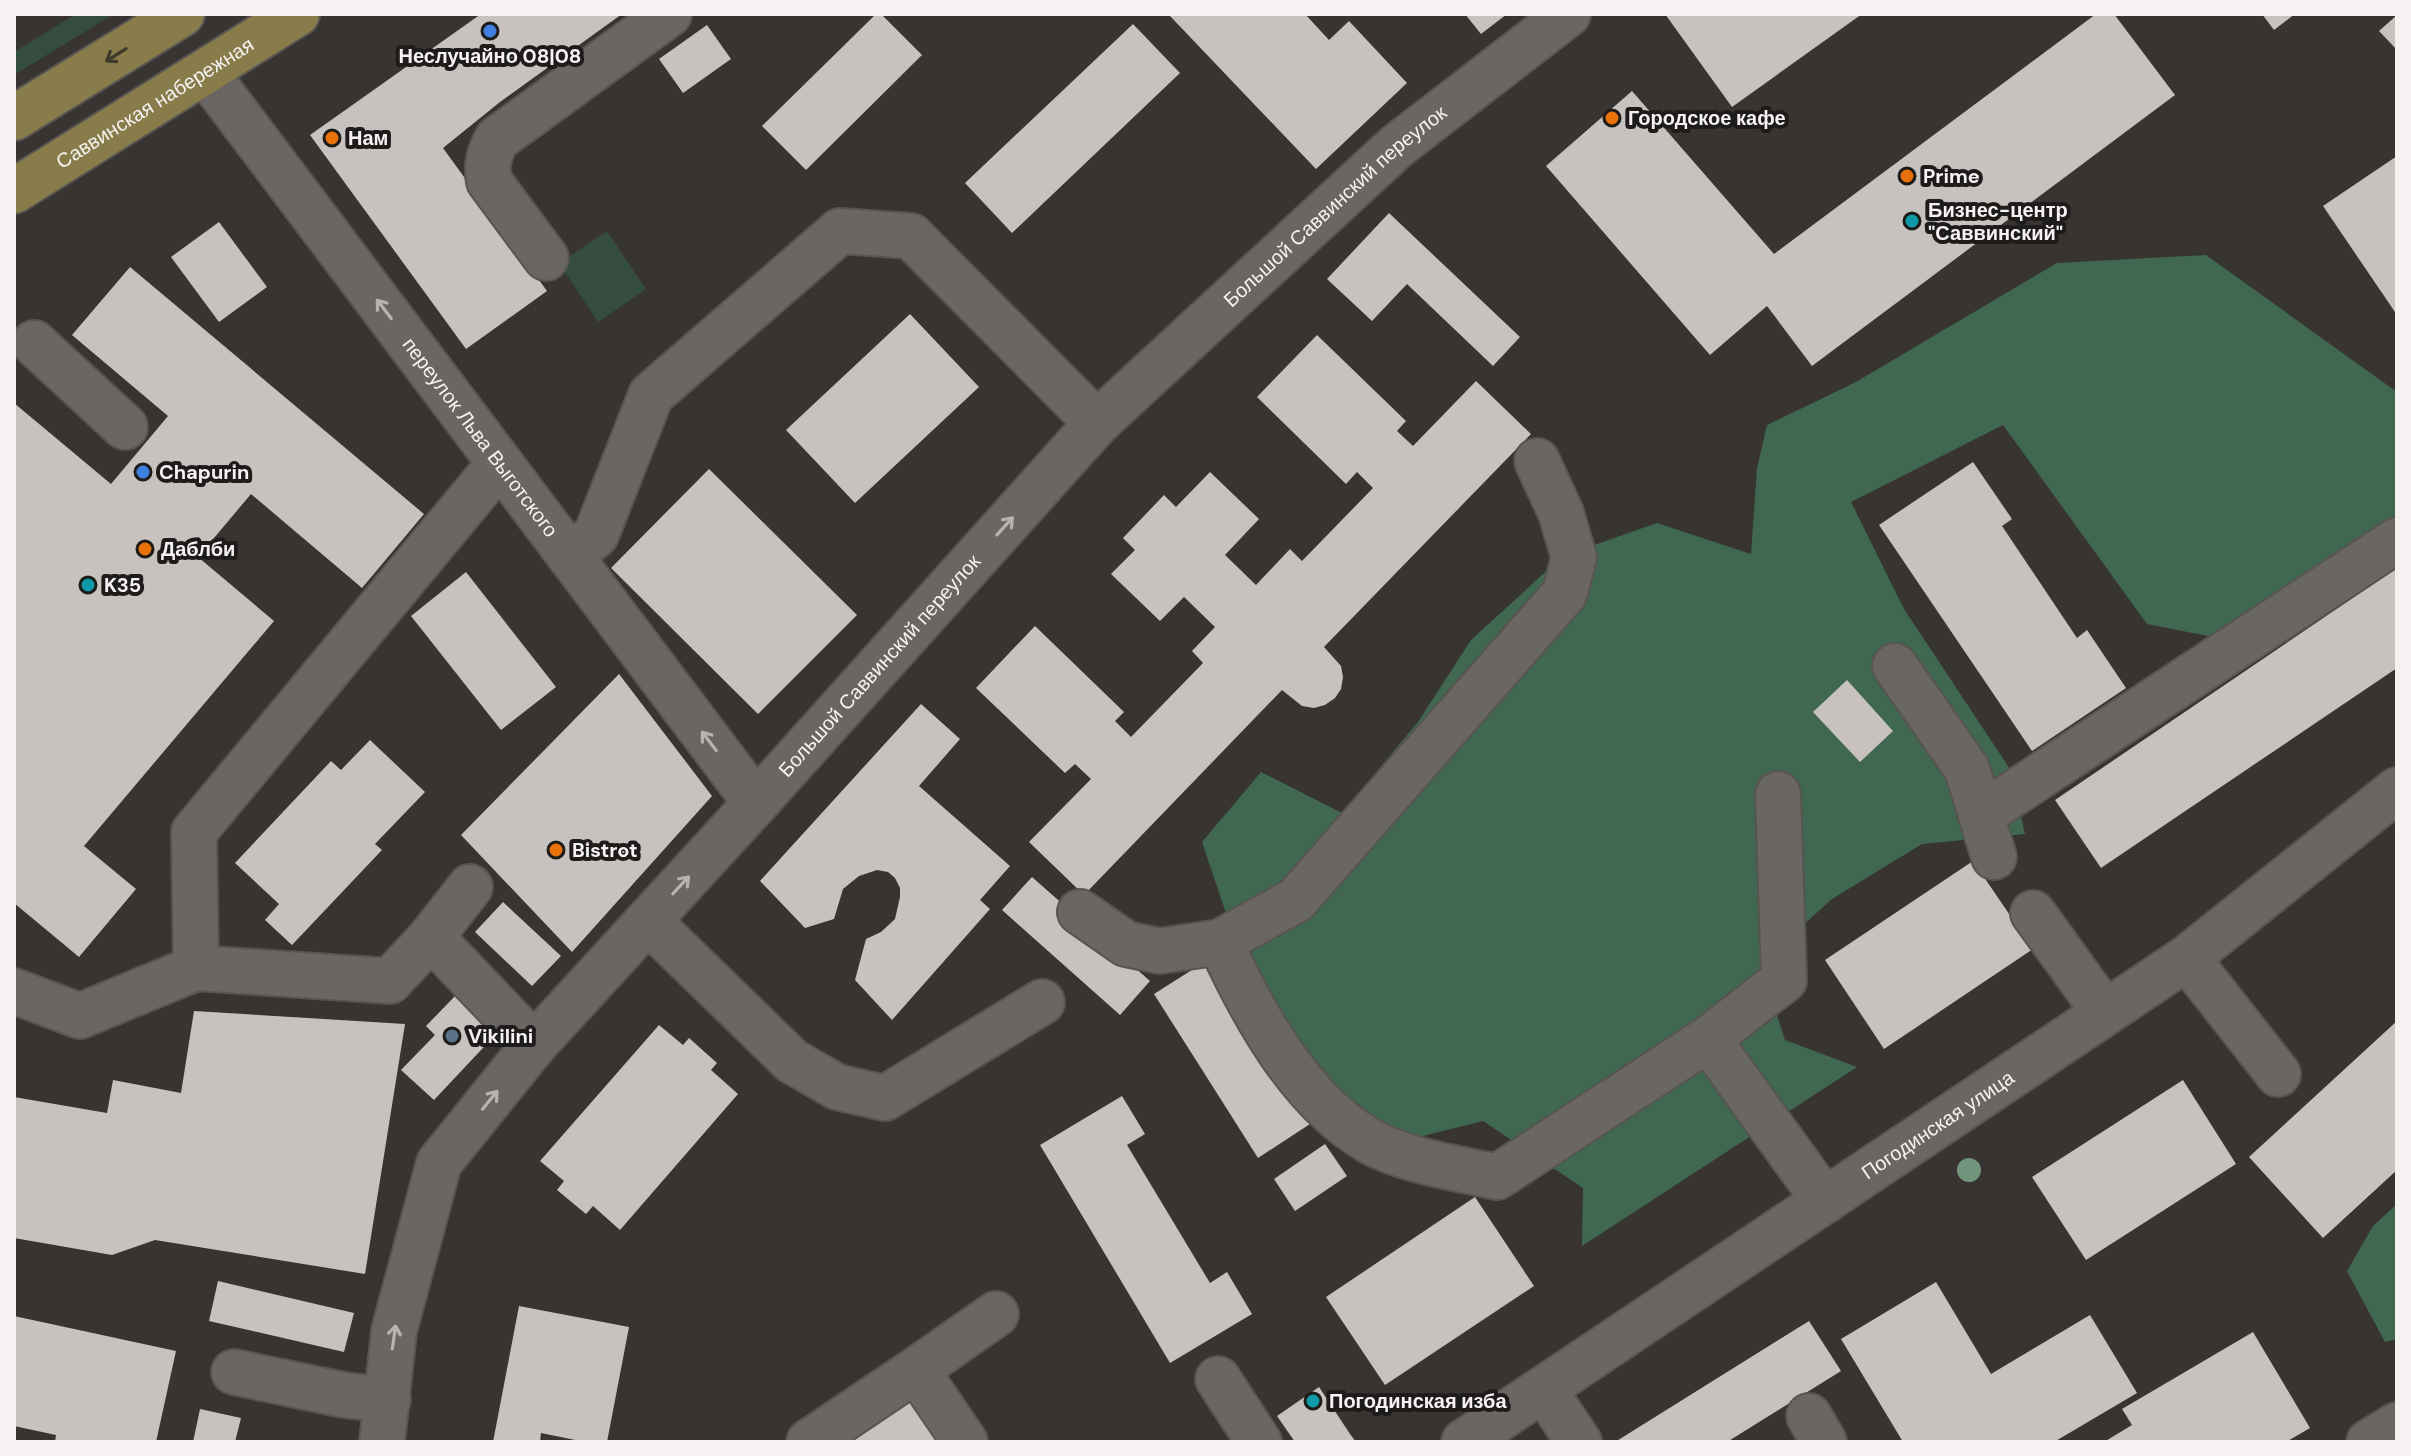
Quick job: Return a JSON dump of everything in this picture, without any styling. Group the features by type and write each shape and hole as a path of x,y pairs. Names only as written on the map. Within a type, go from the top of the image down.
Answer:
{"main road":[{"path":"14,118 182,14"},
{"name":"Саввинская набережная","path":"14,191 297,14"}],"street":[{"path":"546,258 489,181 487,166 490,152 497,139 669,14"},
{"name":"Большой Саввинский переулок","path":"385,1421 394,1331 439,1163 534,1045 1097,423 1397,146 1568,14"},
{"name":"переулок Льва Выготского","path":"206,73 756,803"},
{"path":"570,556 596,535 651,395 840,231 911,236 1097,423"},
{"path":"21,344 125,427"},
{"path":"1080,912 1126,944 1160,951 1220,942 1296,900 1565,593 1574,557 1561,513 1537,461"},
{"path":"196,968 194,832 500,463"},
{"path":"1981,815 2397,540"},
{"path":"1895,666 1967,769 1994,857"},
{"name":"Погодинская улица","path":"1464,1442 2187,958 2397,790"},
{"path":"1220,942 1245,996 1273,1043 1325,1106 1369,1140 1415,1158 1497,1177 1708,1039 1784,980 1778,794"},
{"path":"14,991 80,1016 196,968 390,981 431,937 470,887"},
{"path":"2033,913 2105,1013"},
{"path":"648,921 792,1061 837,1087 885,1098 1042,1002"},
{"path":"431,937 534,1045"},
{"path":"2187,958 2278,1074"},
{"path":"1708,1039 1825,1201"},
{"path":"809,1442 996,1314"},
{"path":"916,1370 965,1442"},
{"path":"234,1372 344,1395 385,1421"},
{"path":"1218,1379 1259,1442"},
{"path":"1544,1390 1579,1442"},
{"path":"2369,1442 2397,1425"}],"green space":[{"path":"76,14 114,14 14,75 14,52"},
{"path":"607,231 646,289 598,322 559,263"},
{"path":"2206,255 2397,392 2397,517 2218,638 2147,624 2003,425 1851,502 1904,609 2010,769 2025,834 1922,844 1832,899 1760,964 1785,1040 1857,1067 1582,1246 1583,1188 1483,1121 1402,1141 1315,1076 1250,984 1202,842 1261,772 1342,813 1418,722 1471,640 1563,556 1657,523 1751,554 1757,468 1767,425 1856,382 2057,263"},
{"path":"2397,1204 2397,1339 2385,1342 2347,1271 2373,1226"}],"building":[{"path":"481,14 622,14 500,102 443,148 547,291 466,349 310,135"},
{"path":"876,14 881,14 922,55 806,170 762,126"},
{"path":"1305,14 1329,40 1349,21 1407,83 1316,169 1170,16"},
{"path":"1465,14 1507,14 1481,34"},
{"path":"1665,14 1862,14 1732,107"},
{"name":"Бизнес-центр \"Саввинский\"","path":"2096,14 2114,14 2175,95 1812,366 1767,306 1710,355 1546,166 1632,91 1774,254"},
{"path":"2262,14 2295,14 2274,30"},
{"path":"2397,15 2397,50 2379,31"},
{"path":"1133,24 1180,73 1012,233 965,183"},
{"path":"707,25 731,59 683,93 659,59"},
{"path":"2397,156 2397,315 2323,206"},
{"path":"1389,213 1520,337 1493,366 1407,284 1372,321 1327,279"},
{"path":"219,222 267,287 219,322 171,257"},
{"path":"130,267 424,514 362,588 251,494 198,557 274,621 84,846 136,889 79,957 14,903 14,403 111,484 168,416 72,335"},
{"path":"910,314 979,387 855,503 786,430"},
{"path":"1317,335 1406,421 1397,431 1413,446 1476,381 1531,434 1324,647 1341,666 1341,689 1335,698 1314,708 1302,706 1282,690 1084,895 1029,842 1091,779 1075,764 1065,773 976,688 1035,626 1124,712 1115,721 1131,737 1203,663 1192,651 1215,627 1184,597 1160,621 1111,574 1135,550 1123,538 1164,495 1176,507 1210,472 1259,519 1225,555 1256,585 1290,549 1302,561 1373,488 1357,472 1346,484 1257,397"},
{"path":"1973,462 2012,519 2002,526 2077,638 2087,630 2126,688 2032,751 1879,525"},
{"path":"709,469 857,615 758,714 611,568"},
{"path":"2397,568 2397,668 2101,868 2055,800"},
{"path":"466,572 556,687 501,730 411,616"},
{"path":"619,674 712,796 572,952 461,835"},
{"path":"1847,680 1893,731 1860,762 1813,712"},
{"path":"921,704 960,739 919,786 1010,866 980,900 990,909 892,1020 855,980 866,939 881,932 895,919 900,888 895,878 888,872 877,870 859,876 843,889 834,919 805,928 760,881"},
{"path":"370,740 425,792 375,844 382,850 292,945 265,920 279,904 235,863 331,761 341,770"},
{"path":"1973,861 2033,949 1884,1049 1825,960"},
{"path":"1032,877 1150,981 1120,1015 1002,910"},
{"path":"503,902 561,956 532,986 475,932"},
{"path":"1206,961 1310,1124 1258,1158 1154,994"},
{"path":"456,995 497,1033 434,1100 401,1070 435,1035 426,1026"},
{"path":"194,1011 405,1024 365,1274 155,1240 112,1255 14,1238 14,1097 107,1113 113,1080 181,1093"},
{"path":"2397,1021 2397,1170 2323,1238 2249,1157"},
{"path":"659,1025 683,1045 689,1038 717,1063 711,1070 738,1094 620,1230 593,1206 586,1214 557,1190 564,1181 540,1161"},
{"path":"2183,1080 2236,1164 2086,1260 2032,1177"},
{"path":"1122,1096 1145,1134 1127,1145 1210,1283 1227,1272 1252,1314 1170,1363 1040,1145"},
{"path":"1325,1144 1347,1176 1295,1211 1274,1179"},
{"path":"1475,1197 1534,1286 1385,1385 1326,1297"},
{"path":"218,1281 354,1313 344,1352 209,1321"},
{"path":"1936,1282 1991,1374 2090,1315 2137,1393 2054,1442 1903,1442 1841,1339"},
{"path":"519,1306 629,1327 607,1442 585,1442 541,1433 540,1442 493,1442"},
{"path":"14,1316 176,1351 156,1442 55,1442 56,1435 14,1426"},
{"path":"1809,1321 1841,1371 1727,1442 1615,1442"},
{"path":"2253,1332 2310,1428 2286,1442 2104,1442 2132,1425 2122,1409"},
{"path":"917,1387 954,1442 846,1442"},
{"name":"Погодинская изба","path":"1319,1387 1356,1442 1295,1442 1277,1416"},
{"path":"200,1409 241,1418 235,1442 193,1442"}],"place":[{"name":"Неслучайно 08|08","path":"490,31"},
{"name":"Городское кафе","path":"1612,118"},
{"name":"Нам","path":"332,138"},
{"name":"Prime","path":"1907,176"},
{"name":"Бизнес-центр \"Саввинский\"","path":"1912,221"},
{"name":"Chapurin","path":"143,472"},
{"name":"Даблби","path":"145,549"},
{"name":"K35","path":"88,585"},
{"name":"Bistrot","path":"556,850"},
{"name":"Vikilini","path":"452,1036"},
{"name":"Погодинская изба","path":"1313,1401"}]}
